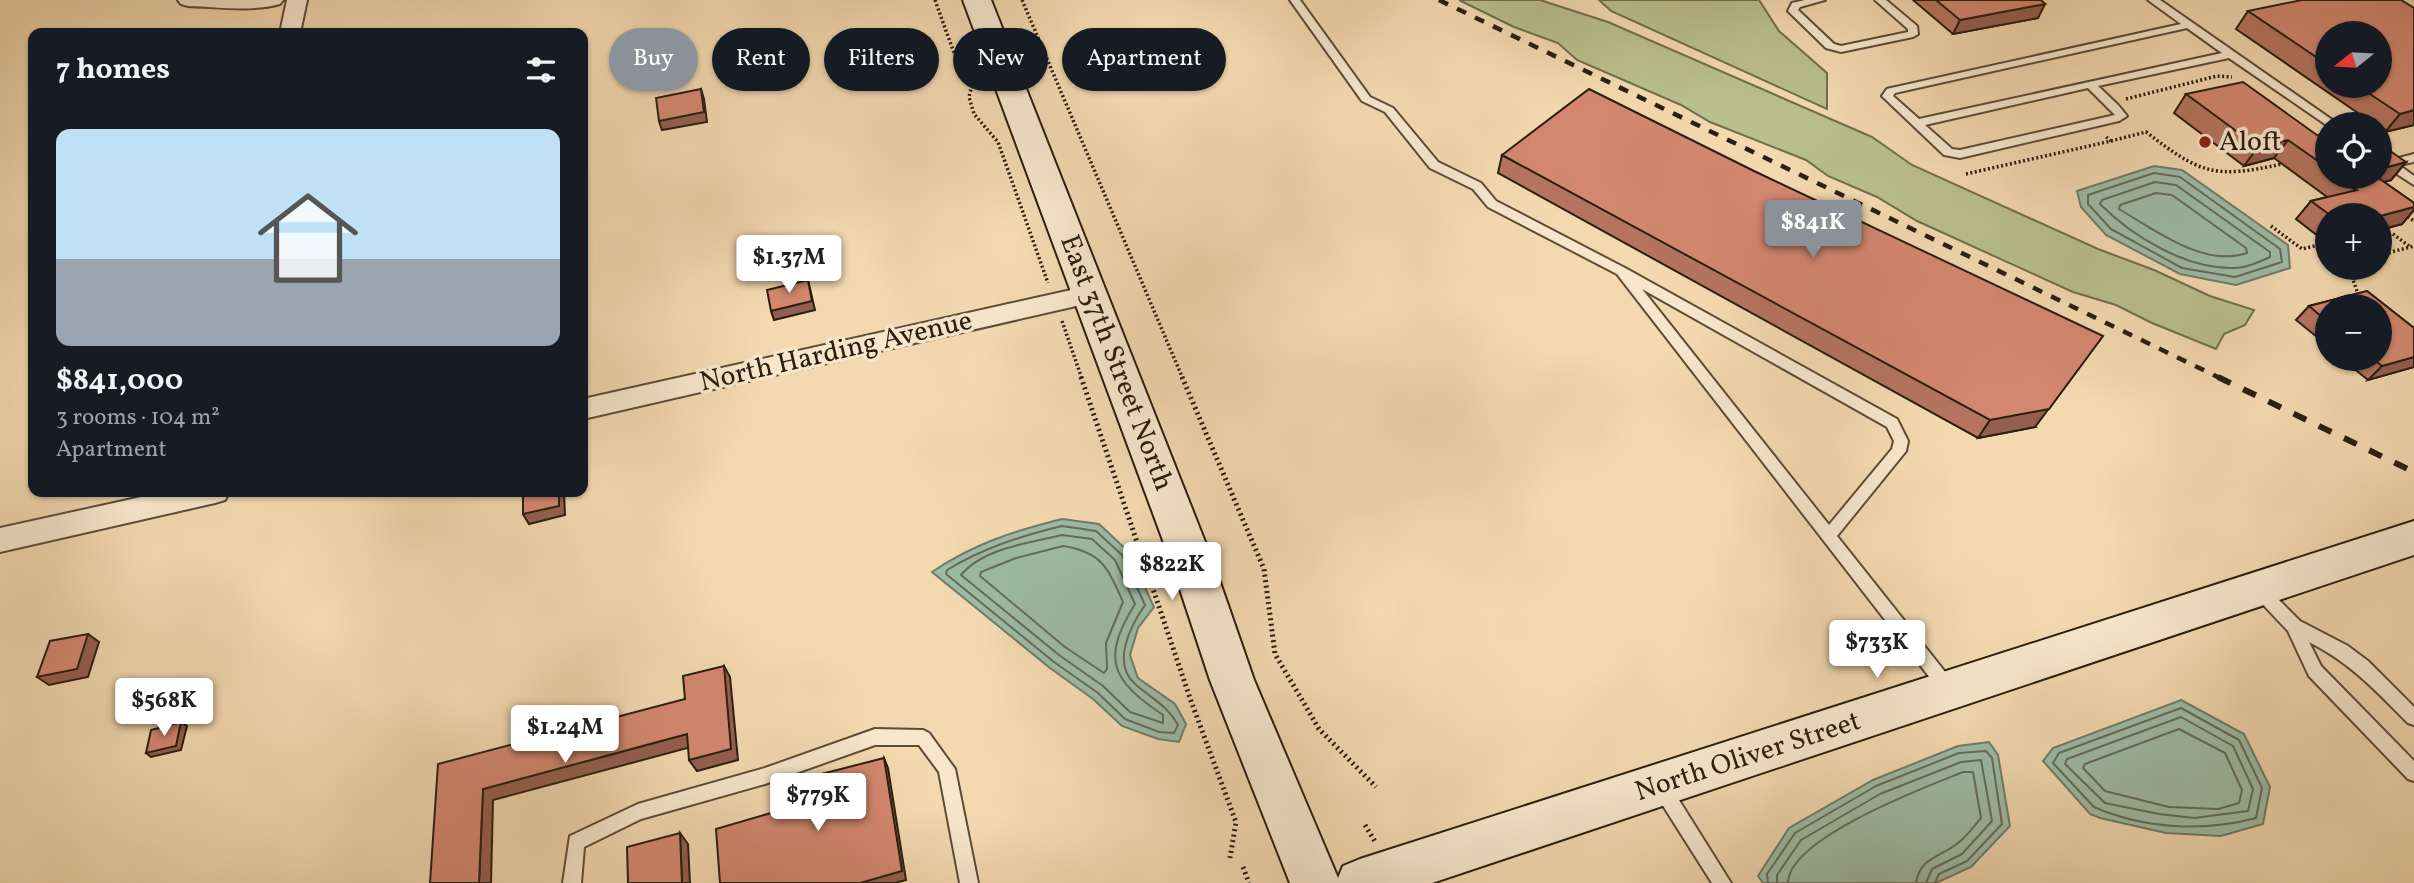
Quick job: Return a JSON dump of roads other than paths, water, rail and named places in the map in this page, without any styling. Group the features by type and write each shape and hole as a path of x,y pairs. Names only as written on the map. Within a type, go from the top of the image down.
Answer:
{"main road":[{"name":"East 37th Street North","path":"977,0 1072,298 1192,562 1232,680 1315,883"},
{"name":"North Oliver Street","path":"1360,883 2260,591 2414,538"}],"street":[{"path":"188,0 273,0"},
{"path":"291,28 297,0"},
{"name":"North Harding Avenue","path":"588,408 1072,298"},
{"path":"0,540 184,497"}],"lane":[{"path":"1295,0 1366,99 1389,110 1434,165 1477,186 1492,204 1621,271 1892,423 1901,440 1899,451 1829,535"},
{"path":"1821,0 1796,5 1793,11 1830,46 1841,49 1913,34 1913,28 1880,0"},
{"path":"2154,0 2315,112"},
{"path":"2092,84 2094,90 2118,108 2121,116 1960,155 1948,152 1887,96 1891,91 2189,25"},
{"path":"1917,123 2231,54"},
{"path":"2392,160 2414,158"},
{"path":"2392,166 2414,181"},
{"path":"1621,271 1950,691"},
{"path":"2260,591 2294,626 2342,651 2362,666 2414,718"},
{"path":"2294,626 2315,671 2414,773"},
{"path":"572,883 576,842 638,812 765,776 875,737 887,737 923,738 947,769 969,883"},
{"path":"1660,786 1722,883"}],"water":[{"path":"2154,166 2182,170 2288,245 2290,268 2236,285 2180,274 2106,235 2081,207 2077,191"},
{"path":"1062,519 1099,524 1128,551 1154,607 1138,628 1130,655 1138,678 1175,704 1186,724 1179,742 1158,739 1122,726 1093,699 1050,668 932,572 994,540"},
{"path":"2181,700 2244,734 2270,787 2263,824 2221,836 2166,833 2100,818 2090,814 2043,761 2053,748"},
{"path":"1989,742 1998,755 2010,826 1971,867 1936,883 1763,883 1758,876 1789,828 1873,780 1958,746"}],"railway":[{"path":"1439,0 2222,379"},
{"path":"2218,377 2414,472"}],"place":[{"name":"Aloft","path":"2205,142"}]}
